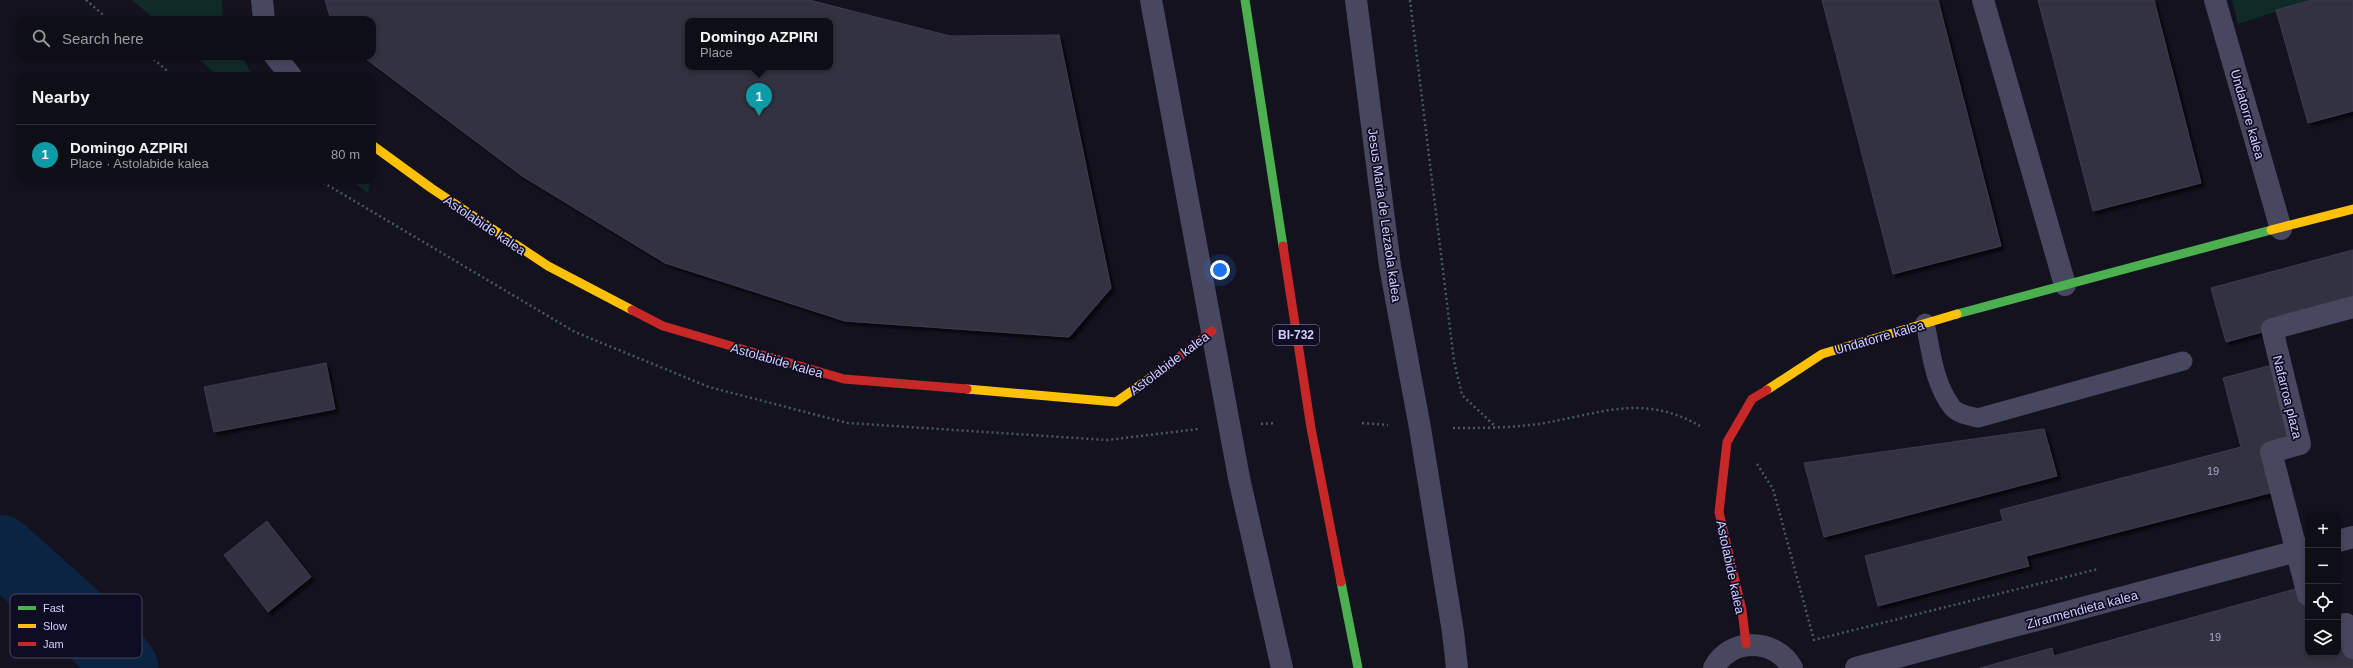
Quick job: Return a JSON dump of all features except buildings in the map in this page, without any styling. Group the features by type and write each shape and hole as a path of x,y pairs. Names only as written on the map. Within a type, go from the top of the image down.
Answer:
{"street":[{"path":"262,0 264,16"},
{"name":"Astolabide kalea","path":"1151,0 1239,478 1282,668"},
{"name":"BI-732","path":"1244,0 1311,428 1358,668"},
{"name":"Jesus Maria de Leizaola kalea","path":"1356,0 1390,266 1420,428 1453,632 1457,668"},
{"path":"1983,0 2065,284"},
{"name":"Undatorre kalea","path":"2215,0 2281,229"},
{"path":"278,60 288,72"},
{"name":"Astolabide kalea","path":"376,148 431,188 548,266 663,326 844,379 1116,402 1154,377 1212,331"},
{"name":"Undatorre kalea","path":"1727,442 1752,399 1822,354 1925,323 2065,284 2281,229 2353,209"},
{"name":"Nafarroa plaza","path":"2307,584 2302,550 2271,452 2300,444 2272,329 2353,307"},
{"name":"Astolabide kalea","path":"1727,442 1719,512 1742,610 1746,644"},
{"path":"2341,540 2353,537"},
{"name":"Zirarmendieta kalea","path":"1856,668 2302,550"},
{"path":"2341,625 2346,624 2353,648"},
{"path":"1714,668 1728,652 1746,644 1768,646 1787,659 1792,668"}],"lane":[{"path":"1925,323 1936,375 1952,408 1966,415 1978,418 2183,361"}],"path":[{"path":"86,0 104,16"},
{"path":"1410,0 1454,361 1462,395 1496,428"},
{"path":"155,60 168,72"},
{"path":"1505,428 1606,410 1649,407 1686,417 1746,454 1760,467 1773,489 1814,640 2105,567"}],"green space":[{"path":"132,0 222,0 223,16 151,16"},
{"path":"2232,0 2312,0 2238,24"},
{"path":"200,60 243,60 251,72 213,72"},
{"path":"356,184 369,184 368,193"}],"waterway":[{"path":"0,549 50,594"},
{"path":"116,658 124,668"}],"traffic: fast":[{"path":"1245,0 1283,246"},
{"path":"1957,314 2271,230"},
{"path":"1341,582 1358,668"}],"traffic: slow":[{"path":"376,148 431,188 548,266 632,310"},
{"path":"2271,230 2353,209"},
{"path":"1767,390 1822,354 1957,314"},
{"path":"967,389 1116,402 1169,365"}],"traffic: jam":[{"path":"1283,246 1311,428 1341,582"},
{"path":"632,310 663,326 844,379 967,389"},
{"path":"1169,365 1212,331"},
{"path":"1746,644 1742,610 1719,512 1727,442 1752,399 1767,390"}],"place":[{"name":"Domingo AZPIRI","path":"759,116"}]}
